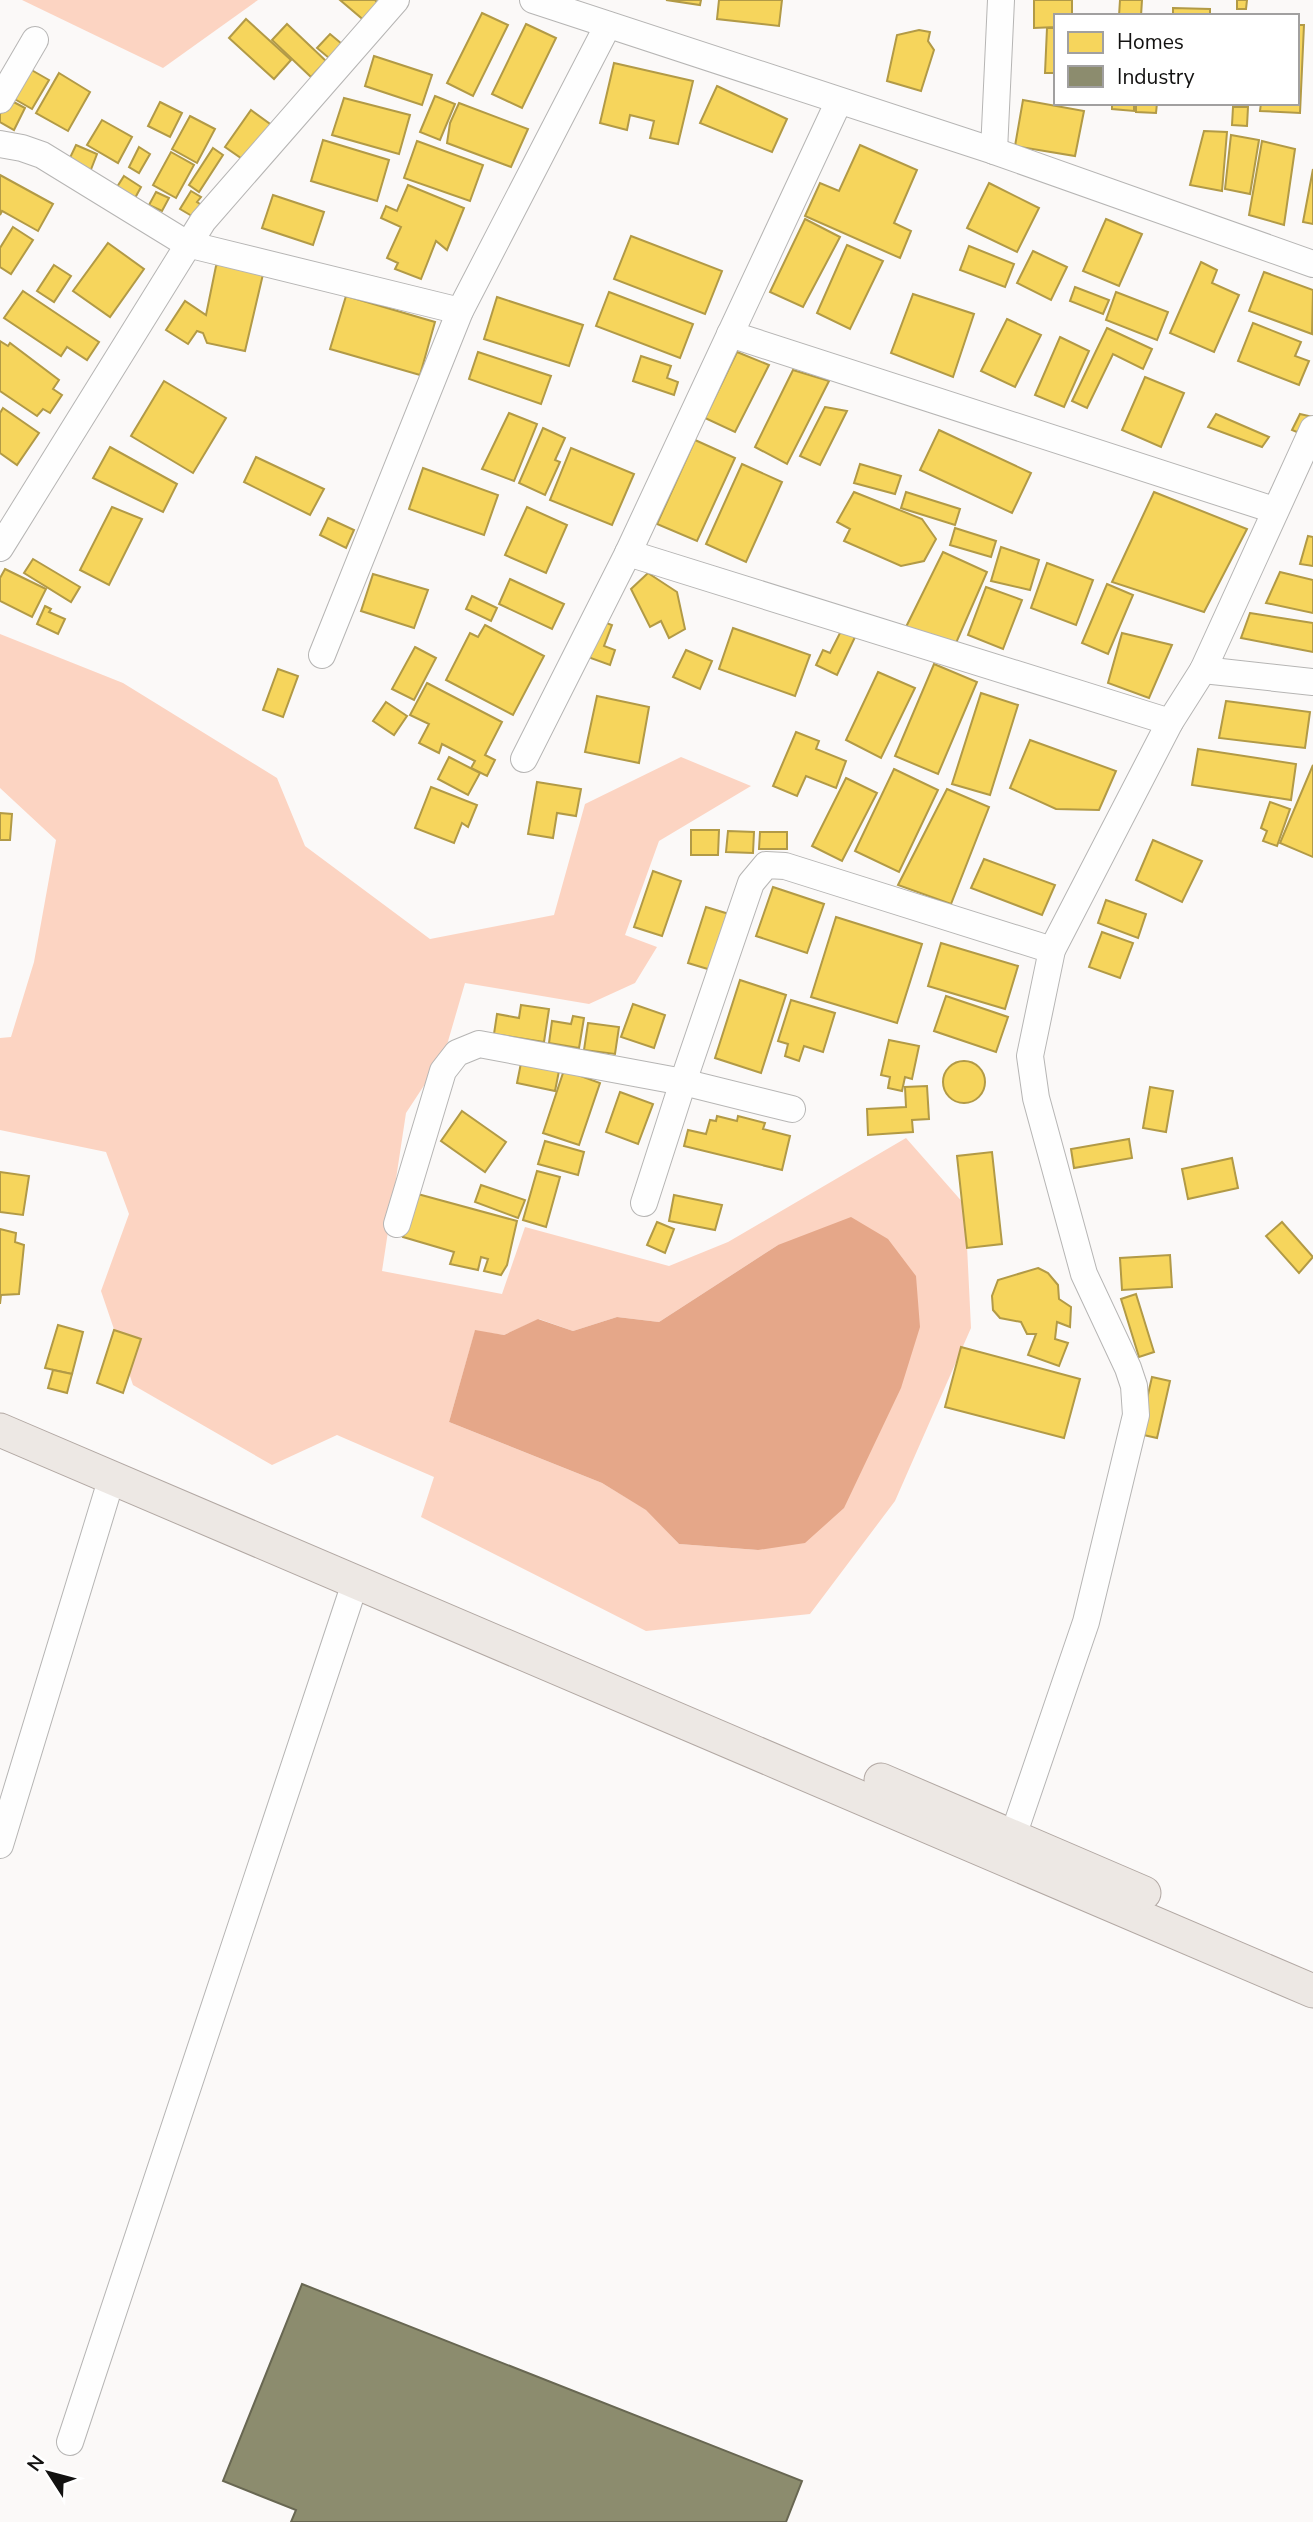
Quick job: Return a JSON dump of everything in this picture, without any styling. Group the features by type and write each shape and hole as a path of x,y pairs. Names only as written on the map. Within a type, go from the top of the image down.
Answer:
{"main road":[{"path":"0,1407 1313,1966"},
{"path":"0,1430 1313,1991"}],"street":[{"path":"0,548 187,244 396,0"},
{"path":"533,0 994,151 1313,264"},
{"path":"994,151 1001,0"},
{"path":"322,654 460,311 608,25"},
{"path":"0,100 35,40"},
{"path":"524,759 628,553 839,100"},
{"path":"0,144 41,155 187,244 460,311"},
{"path":"730,334 1274,510"},
{"path":"1013,1836 1086,1622 1136,1415 1134,1386 1128,1368 1084,1274 1036,1098 1030,1056 1052,950 1170,722 1203,670 1313,429"},
{"path":"628,553 1170,722"},
{"path":"1203,670 1313,682"},
{"path":"644,1203 751,883 766,865 785,866 1052,950"},
{"path":"397,1224 443,1071 457,1054 479,1044 683,1082 792,1109"},
{"path":"0,1845 112,1477"},
{"path":"70,2442 356,1580"}],"shaded area":[{"path":"22,0 258,0 163,68"},
{"path":"0,634 123,683 277,778 305,846 430,939 554,915 585,804 681,757 751,786 659,841 625,935 657,947 635,983 589,1004 465,983 444,1055 406,1113 382,1271 502,1294 525,1227 669,1266 728,1242 906,1138 965,1205 971,1328 895,1501 810,1614 646,1631 421,1517 434,1477 337,1435 272,1465 133,1385 101,1291 129,1214 106,1152 0,1130 0,1038 11,1037 34,962 56,840 0,788","holes":["778,1245 758,1550 679,1544 647,1510 602,1483 449,1422 475,1331 504,1335 539,1319 573,1331 617,1317 659,1322"]},
{"path":"851,1217 888,1239 916,1276 920,1327 901,1388 844,1508 805,1543 758,1550 679,1544 646,1510 602,1483 449,1422 475,1330 504,1335 538,1319 573,1331 617,1317 659,1322 778,1245"}],"building: Homes":[{"path":"340,0 375,0 380,5 366,22"},
{"path":"666,0 701,0 700,5"},
{"path":"719,0 782,0 779,26 717,19"},
{"path":"1034,0 1072,0 1072,14 1054,14 1054,27 1034,28"},
{"path":"1120,0 1142,0 1141,14 1119,14"},
{"path":"1237,0 1247,0 1246,9 1237,9"},
{"path":"1173,8 1210,9 1210,14 1173,14"},
{"path":"482,13 508,25 473,96 447,83"},
{"path":"246,19 291,60 274,79 229,38"},
{"path":"287,24 326,61 311,77 272,40"},
{"path":"526,24 556,38 522,108 492,94"},
{"path":"1299,25 1304,25 1300,113 1260,111 1261,105 1299,105"},
{"path":"1047,28 1054,28 1054,73 1045,73"},
{"path":"919,30 930,32 928,41 934,50 921,91 887,81 897,35"},
{"path":"330,34 348,49 335,63 317,48"},
{"path":"374,56 432,75 422,105 365,86"},
{"path":"614,63 693,81 678,144 650,138 654,121 630,115 627,130 600,123"},
{"path":"28,68 49,80 32,109 11,97"},
{"path":"59,73 90,92 68,131 36,113"},
{"path":"717,86 787,119 772,152 700,123"},
{"path":"435,96 455,104 440,140 420,132"},
{"path":"344,98 410,115 399,154 332,135"},
{"path":"8,99 25,108 14,130 0,122 0,114"},
{"path":"1023,100 1084,111 1075,156 1015,146"},
{"path":"160,102 182,113 170,137 148,126"},
{"path":"459,103 528,129 511,167 447,143 450,123"},
{"path":"1112,105 1134,105 1134,111 1112,109"},
{"path":"1136,105 1157,105 1156,113 1136,112"},
{"path":"1233,107 1248,107 1247,126 1232,125"},
{"path":"251,110 277,129 251,165 225,147"},
{"path":"190,116 215,129 197,163 172,149"},
{"path":"102,120 132,137 118,163 87,145"},
{"path":"1204,131 1227,132 1222,191 1190,185"},
{"path":"1231,135 1259,140 1250,194 1225,189"},
{"path":"323,140 389,160 377,201 311,181"},
{"path":"417,141 483,165 470,201 404,178"},
{"path":"1262,141 1295,149 1284,225 1249,215"},
{"path":"76,145 97,154 90,172 68,162"},
{"path":"860,145 917,170 894,223 911,231 900,258 805,216 820,183 839,191"},
{"path":"139,147 150,154 139,173 129,167"},
{"path":"213,148 223,155 199,192 189,185"},
{"path":"171,152 194,165 176,198 153,185"},
{"path":"1313,169 1313,224 1303,222"},
{"path":"0,175 53,204 38,231 2,211 0,215"},
{"path":"124,176 141,187 135,198 117,187"},
{"path":"989,183 1039,208 1017,252 967,228"},
{"path":"408,185 464,208 447,250 436,241 421,279 395,269 398,263 387,258 401,227 381,218 386,206 397,211"},
{"path":"191,191 201,197 197,202 209,210 202,222 180,209"},
{"path":"156,192 169,198 162,211 149,205"},
{"path":"273,195 324,212 313,245 262,228"},
{"path":"805,219 840,237 803,307 770,292"},
{"path":"1106,219 1142,234 1119,286 1083,271"},
{"path":"13,227 33,240 11,274 0,267 0,248"},
{"path":"631,236 722,271 705,314 614,279"},
{"path":"108,243 144,269 110,317 73,291"},
{"path":"847,245 883,261 850,329 817,313"},
{"path":"969,246 1014,264 1005,287 960,270"},
{"path":"1033,251 1067,267 1051,300 1017,283"},
{"path":"221,261 264,270 245,351 207,343 203,333 197,331 188,344 166,330 185,301 206,315 216,266"},
{"path":"1201,262 1217,270 1212,283 1239,295 1214,352 1170,333"},
{"path":"54,265 71,276 54,302 37,291"},
{"path":"1264,272 1313,290 1312,334 1249,311"},
{"path":"1075,287 1109,300 1103,314 1070,301"},
{"path":"23,291 99,342 87,360 67,347 61,356 4,318"},
{"path":"609,292 693,324 680,358 596,326"},
{"path":"1116,292 1168,312 1157,340 1106,320"},
{"path":"913,294 974,314 953,377 891,353"},
{"path":"346,296 435,322 420,375 330,349"},
{"path":"497,297 583,325 569,366 484,339"},
{"path":"1007,319 1041,335 1015,387 981,371"},
{"path":"1253,323 1301,342 1295,356 1309,361 1299,385 1238,361"},
{"path":"1107,328 1152,349 1143,369 1113,354 1087,408 1072,401"},
{"path":"1060,337 1089,351 1064,407 1035,395"},
{"path":"0,341 8,346 10,343 59,380 53,389 62,395 50,413 43,409 37,416 0,391"},
{"path":"478,352 551,376 541,404 469,379"},
{"path":"737,352 769,365 735,432 705,418"},
{"path":"641,356 671,366 667,378 678,382 674,395 633,381"},
{"path":"793,370 829,381 787,464 755,447"},
{"path":"1145,377 1184,393 1161,447 1122,430"},
{"path":"164,381 226,418 193,473 131,436"},
{"path":"825,407 847,411 820,465 800,456"},
{"path":"3,408 39,433 17,465 0,453 0,413"},
{"path":"509,413 537,424 514,481 482,469"},
{"path":"1216,414 1269,437 1262,447 1208,427"},
{"path":"1300,414 1313,417 1304,435 1292,430"},
{"path":"543,428 565,438 555,460 560,462 545,495 519,483"},
{"path":"939,430 1031,473 1012,513 920,470"},
{"path":"695,440 735,458 697,541 657,524"},
{"path":"110,447 177,484 163,512 93,478"},
{"path":"571,448 634,474 612,525 550,500"},
{"path":"256,457 324,489 310,515 244,482"},
{"path":"742,464 782,482 746,562 706,544"},
{"path":"860,464 901,476 895,494 854,483"},
{"path":"423,468 498,495 484,535 409,509"},
{"path":"854,492 922,519 936,539 924,561 901,566 844,541 850,529 837,522"},
{"path":"906,492 960,509 955,525 901,508"},
{"path":"1154,492 1247,529 1204,612 1112,582"},
{"path":"112,507 142,519 109,585 80,570"},
{"path":"527,507 567,525 546,573 505,555"},
{"path":"328,518 354,530 346,548 320,535"},
{"path":"955,528 996,541 991,557 950,545"},
{"path":"1308,536 1313,537 1313,566 1300,564"},
{"path":"1001,547 1039,560 1030,590 991,581"},
{"path":"943,552 987,572 956,643 906,627"},
{"path":"33,559 80,587 71,602 24,573"},
{"path":"1047,563 1093,580 1076,625 1031,608"},
{"path":"5,569 46,589 32,617 0,601 0,578"},
{"path":"1280,572 1313,580 1313,613 1266,603"},
{"path":"648,573 677,592 685,629 669,638 661,621 650,627 631,589"},
{"path":"373,574 428,590 414,628 361,611"},
{"path":"510,579 564,604 552,629 499,604"},
{"path":"1107,584 1133,595 1108,654 1082,643"},
{"path":"986,587 1022,600 1003,649 968,635"},
{"path":"472,596 497,608 491,621 466,609"},
{"path":"45,606 51,609 49,612 65,619 58,634 37,624"},
{"path":"1250,613 1313,623 1313,652 1241,638"},
{"path":"598,620 612,625 604,646 615,650 610,665 585,656"},
{"path":"485,625 544,656 513,715 446,680 470,633 478,637"},
{"path":"733,628 810,655 795,696 719,669"},
{"path":"842,629 856,635 837,675 816,665 823,650 830,653"},
{"path":"1122,633 1172,645 1149,698 1108,683"},
{"path":"415,647 436,658 414,700 392,689"},
{"path":"686,650 712,661 700,689 673,677"},
{"path":"934,664 977,682 938,774 895,756"},
{"path":"278,669 298,676 283,717 263,710"},
{"path":"878,672 915,688 881,758 846,740"},
{"path":"427,683 502,722 485,755 495,760 487,776 471,768 475,761 442,744 439,753 419,743 429,724 410,715"},
{"path":"981,693 1018,705 990,795 952,784"},
{"path":"597,696 649,707 639,763 585,752"},
{"path":"1226,701 1310,712 1305,748 1219,738"},
{"path":"386,702 407,716 394,735 373,721"},
{"path":"796,732 819,741 816,749 846,761 836,788 806,776 797,796 773,786"},
{"path":"1030,740 1116,771 1099,810 1056,809 1010,788"},
{"path":"1198,749 1296,764 1291,800 1192,785"},
{"path":"449,757 480,773 468,795 438,779"},
{"path":"1313,765 1313,857 1280,843"},
{"path":"894,769 938,790 899,872 855,851"},
{"path":"846,778 877,793 842,861 812,846"},
{"path":"537,782 581,789 576,816 557,813 553,838 528,834"},
{"path":"431,787 477,805 468,827 462,823 454,843 415,828"},
{"path":"947,789 989,807 951,904 898,885"},
{"path":"1270,802 1290,809 1277,846 1263,841 1267,831 1261,828"},
{"path":"0,813 12,814 10,840 0,840"},
{"path":"691,830 719,830 718,855 691,855"},
{"path":"728,831 754,832 753,853 726,852"},
{"path":"760,832 787,832 787,849 759,849"},
{"path":"1153,840 1202,861 1182,902 1136,880"},
{"path":"984,859 1055,885 1042,915 971,888"},
{"path":"653,871 681,881 662,936 634,927"},
{"path":"773,887 824,904 807,953 756,936"},
{"path":"1106,900 1146,914 1138,938 1098,923"},
{"path":"706,907 729,914 711,970 688,963"},
{"path":"836,917 922,944 897,1023 811,997"},
{"path":"1102,932 1133,943 1120,978 1089,967"},
{"path":"941,943 1018,966 1005,1009 928,986"},
{"path":"740,980 786,995 761,1073 715,1058"},
{"path":"946,996 1008,1017 996,1052 934,1031"},
{"path":"791,1000 835,1013 823,1052 804,1046 799,1061 785,1056 788,1044 778,1041"},
{"path":"633,1004 665,1015 654,1048 621,1037"},
{"path":"521,1005 549,1009 544,1042 494,1034 497,1014 519,1018"},
{"path":"573,1016 584,1018 579,1048 549,1043 552,1021 571,1024"},
{"path":"588,1023 619,1027 615,1054 584,1050"},
{"path":"889,1040 919,1046 912,1079 905,1077 902,1091 888,1088 890,1077 881,1075"},
{"path":"522,1058 560,1066 555,1091 517,1083"},
{"path":"964,1061 979,1067 985,1082 979,1097 964,1103 949,1097 943,1082 949,1067"},
{"path":"564,1070 600,1083 579,1145 543,1133"},
{"path":"927,1086 929,1119 912,1120 913,1132 868,1135 867,1109 906,1107 905,1087"},
{"path":"1150,1087 1173,1091 1166,1132 1143,1128"},
{"path":"620,1092 653,1104 638,1144 606,1132"},
{"path":"462,1111 506,1142 485,1172 441,1141"},
{"path":"717,1116 737,1121 738,1116 765,1123 763,1129 790,1136 782,1170 684,1146 688,1130 706,1134 710,1120 716,1121"},
{"path":"1129,1139 1132,1158 1074,1168 1071,1149"},
{"path":"545,1141 584,1152 578,1175 538,1164"},
{"path":"992,1152 1002,1244 967,1248 957,1156"},
{"path":"1232,1158 1238,1188 1188,1199 1182,1169"},
{"path":"537,1171 560,1177 546,1227 523,1220"},
{"path":"0,1172 29,1176 23,1215 0,1212"},
{"path":"481,1185 525,1200 518,1218 475,1202"},
{"path":"414,1193 517,1221 507,1265 501,1275 484,1271 488,1259 481,1257 478,1270 450,1264 454,1252 403,1237"},
{"path":"674,1195 722,1205 715,1230 669,1221"},
{"path":"657,1222 674,1229 665,1253 647,1245"},
{"path":"1282,1222 1313,1257 1299,1273 1266,1236"},
{"path":"0,1229 16,1233 15,1242 24,1245 19,1294 1,1295 0,1304"},
{"path":"1170,1255 1172,1287 1122,1290 1120,1258"},
{"path":"1038,1268 1048,1273 1058,1285 1059,1299 1071,1307 1070,1327 1057,1322 1055,1339 1068,1343 1059,1366 1028,1355 1036,1334 1027,1334 1021,1322 1000,1318 993,1310 992,1296 998,1280"},
{"path":"1136,1294 1154,1352 1139,1357 1121,1299"},
{"path":"58,1325 83,1332 72,1374 45,1368"},
{"path":"114,1330 141,1339 123,1393 97,1383"},
{"path":"961,1347 1080,1379 1064,1438 945,1407"},
{"path":"53,1370 72,1374 67,1393 48,1388"},
{"path":"1152,1377 1170,1381 1157,1438 1139,1434"}],"building: Industry":[{"path":"302,2284 802,2481 786,2522 291,2522 296,2510 223,2481"}]}
